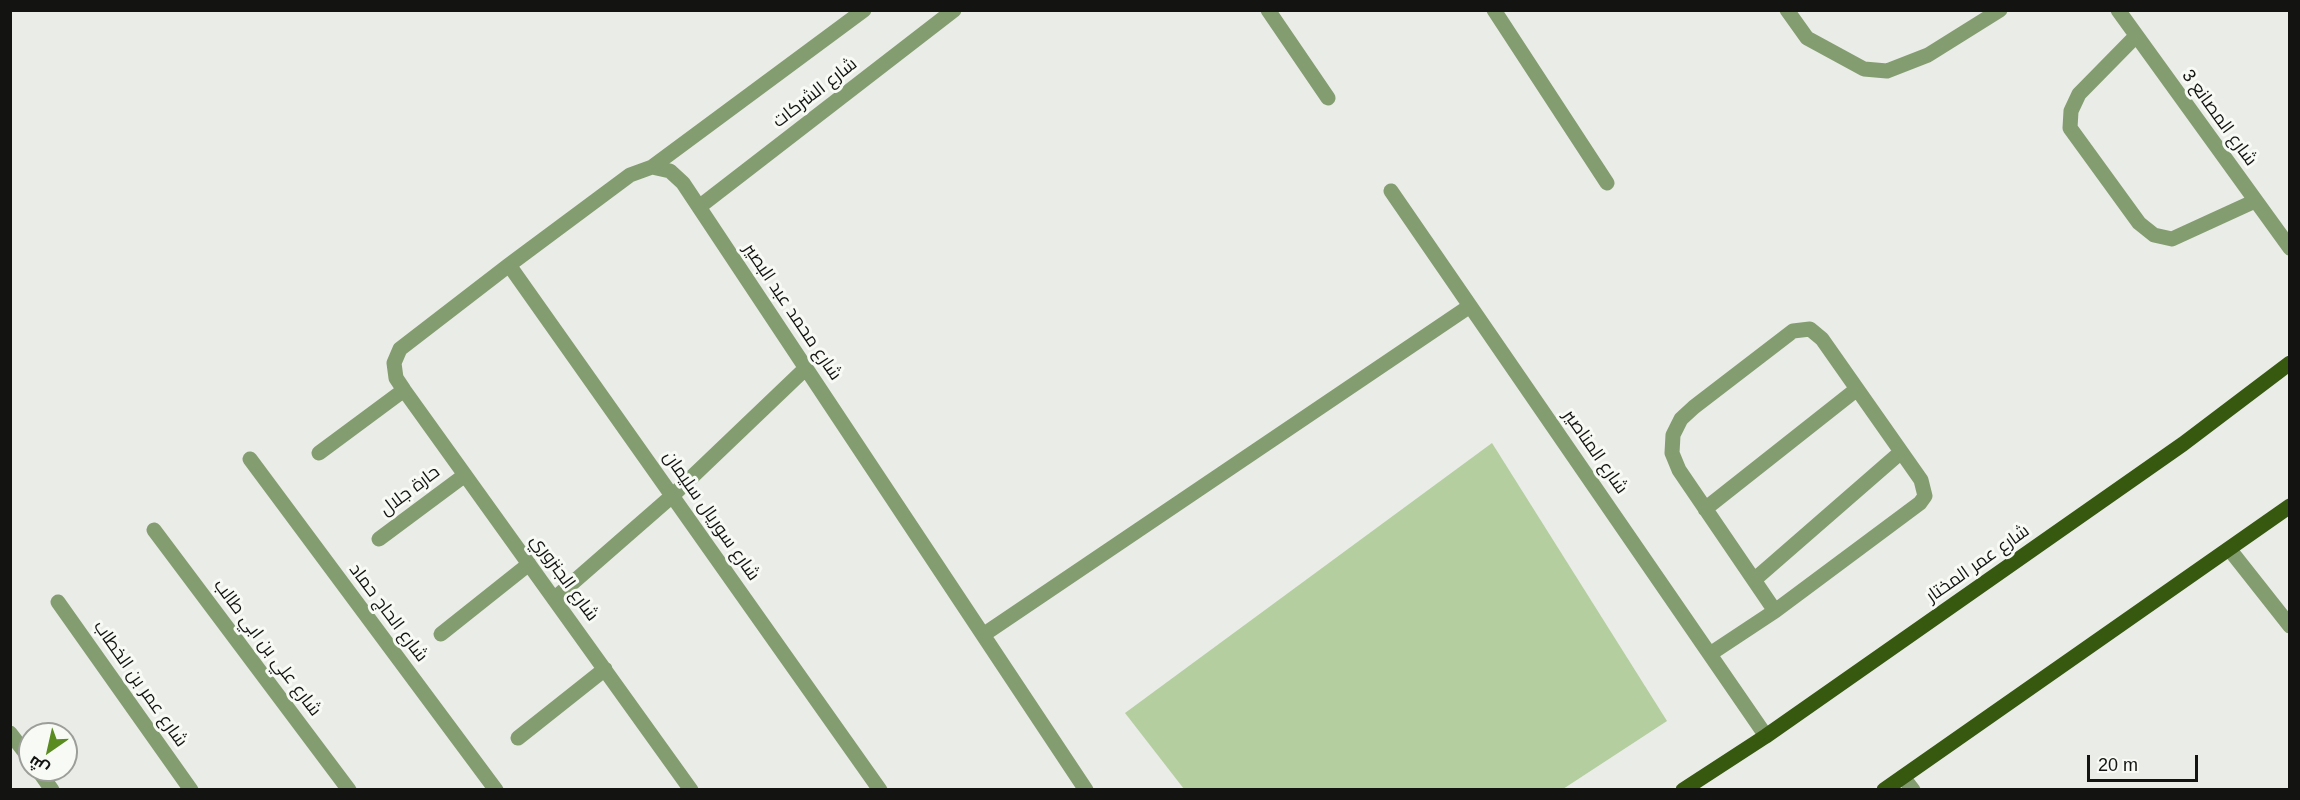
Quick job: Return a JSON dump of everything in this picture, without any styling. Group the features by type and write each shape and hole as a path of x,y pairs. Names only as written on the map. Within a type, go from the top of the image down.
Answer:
{"main road":[{"name":"شارع عمر المختار","path":"1683,789 1766,736 2183,444 2289,363"},
{"path":"1884,789 2230,550 2289,506"}],"street":[{"name":"شارع الشركات","path":"652,167 864,10"},
{"name":"شارع الشركات","path":"699,207 954,10"},
{"path":"1268,10 1328,98"},
{"path":"1494,10 1607,183"},
{"path":"1788,10 1807,38 1864,69 1887,71 1928,55 2001,10"},
{"name":"شارع المصانع 3","path":"2118,10 2289,248"},
{"path":"2136,36 2079,94 2071,111 2070,128 2139,223 2154,235 2172,239 2255,201"},
{"name":"شارع محمد عبد البصير","path":"652,167 670,171 683,183 1086,789"},
{"path":"319,453 404,390 396,378 394,363 400,349 630,175 652,167"},
{"name":"شارع المناصير","path":"1391,191 1766,736"},
{"name":"شارع سوريال سليمان","path":"509,265 880,789"},
{"path":"983,635 1470,306"},
{"path":"1710,654 1775,611 1920,503 1925,488 1817,333 1802,328 1794,331 1681,419 1674,435 1672,453 1678,470 1775,611"},
{"path":"554,599 672,496 806,368"},
{"path":"1705,509 1857,389"},
{"name":"شارع الجنزوري","path":"404,390 691,789"},
{"path":"1754,580 1901,452"},
{"name":"شارع الحاج حماد","path":"250,459 496,789"},
{"name":"حارة جلال","path":"379,539 465,475"},
{"name":"شارع علي بن ابي طالب","path":"154,530 349,789"},
{"path":"2230,550 2289,626"},
{"path":"441,634 530,564"},
{"name":"شارع عمر بن الخطاب","path":"58,602 190,789"},
{"path":"518,738 605,669"},
{"path":"1903,777 1913,789"}],"green space":[{"path":"1492,443 1667,721 1563,789 1184,789 1125,713"}]}
